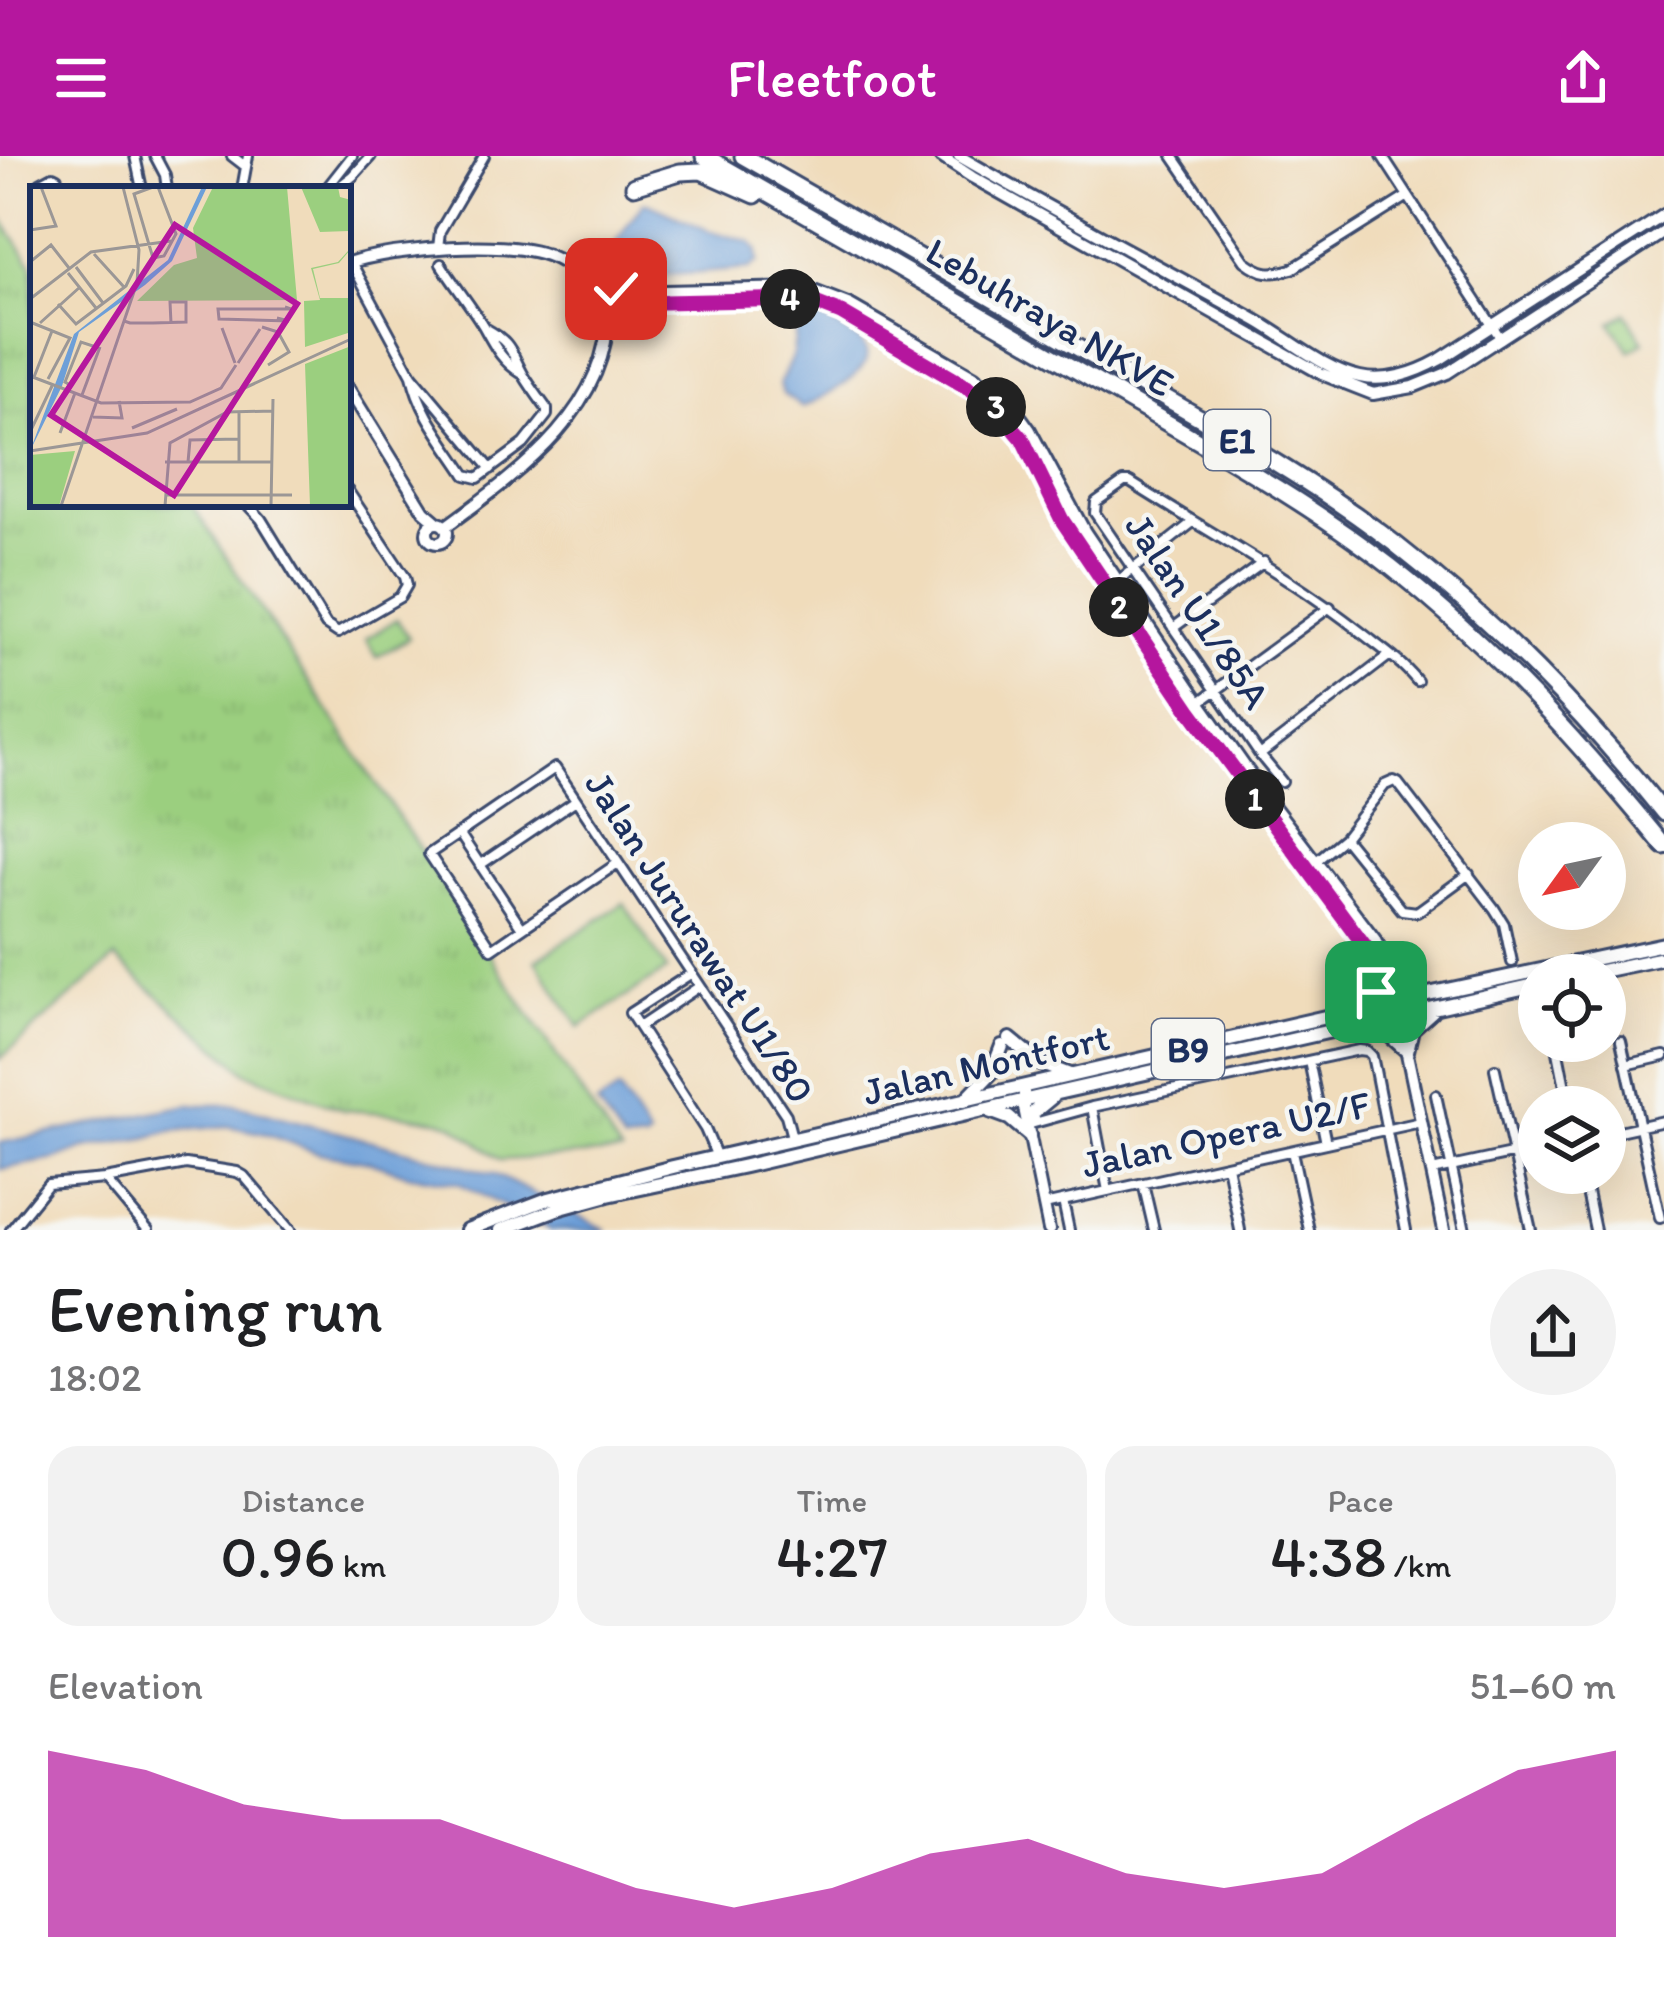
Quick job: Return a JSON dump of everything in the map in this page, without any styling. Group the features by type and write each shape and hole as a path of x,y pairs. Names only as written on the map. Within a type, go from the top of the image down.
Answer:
{"highway":[{"name":"Lebuhraya NKVE","path":"704,156 1211,449 1370,551 1515,675 1664,846"},
{"name":"Lebuhraya NKVE","path":"743,156 1226,433 1390,540 1535,665 1664,813"},
{"path":"634,186 680,172 701,171 923,281"}],"main road":[{"name":"Jalan Montfort","path":"1626,954 1664,944"},
{"path":"1626,966 1664,958"},
{"path":"1426,994 1386,969 1376,992 1354,1018 1388,1034 1406,1051 1412,1029 1438,1007"},
{"name":"Jalan Montfort","path":"470,1229 545,1200 716,1157 963,1101 1058,1093 1354,1018 1395,1001 1518,978"},
{"name":"Jalan Montfort","path":"501,1230 608,1195 987,1109 1072,1076 1354,1018 1399,1016 1518,983"},
{"path":"963,1101 992,1072 1006,1043 1072,1076"},
{"path":"987,1109 1028,1130 1043,1103 1058,1093"}],"street":[{"path":"135,156 141,186"},
{"path":"155,156 167,186"},
{"path":"232,156 246,161"},
{"path":"328,186 352,156"},
{"path":"340,186 371,156"},
{"path":"940,156 1322,374 1373,394 1413,387 1447,373 1664,232"},
{"path":"959,156 1329,364 1375,379 1416,373 1664,215"},
{"path":"1173,156 1245,261 1262,273 1292,269 1408,196"},
{"path":"1382,156 1501,339"},
{"path":"438,248 440,230 482,158"},
{"path":"39,186 53,176 59,186"},
{"path":"351,262 438,248 502,248 552,257 598,291"},
{"path":"351,264 412,375 491,469"},
{"path":"412,375 417,397 466,475 478,478 491,469 524,444 547,416 523,374 490,343 485,328 441,264"},
{"path":"351,393 437,526 513,477 570,419 602,352 615,302 607,285 598,291"},
{"path":"598,291 598,305 806,289 834,297 975,377 1004,399 1030,430 1085,532 1195,706"},
{"path":"615,302 805,299 841,313 989,400 1022,438 1062,520 1386,969 1444,1230"},
{"path":"427,413 438,407"},
{"name":"Jalan U1/85A","path":"1193,522 1127,481 1094,507 1282,782"},
{"path":"250,507 332,631 338,633 406,590 404,577 351,496"},
{"path":"1118,581 1193,522 1330,607 1418,681"},
{"path":"1173,628 1264,562"},
{"path":"1195,706 1330,607"},
{"path":"1260,754 1390,655"},
{"name":"Jalan Jururawat U1/80","path":"459,833 555,768 786,1114 796,1154"},
{"path":"1311,865 1344,838 1384,785 1399,783 1504,924 1512,962 1518,966"},
{"path":"480,865 576,800"},
{"path":"522,928 459,833 429,854 492,949 618,863"},
{"path":"1344,838 1402,910 1417,912 1469,874"},
{"path":"1498,979 1512,962"},
{"path":"692,973 630,1013 705,1129 716,1157"},
{"path":"639,1027 700,986"},
{"path":"1028,1130 1092,1108 1367,1051 1372,1056 1406,1230"},
{"path":"1626,1065 1664,1056"},
{"path":"1309,1061 1326,1143"},
{"path":"1625,1062 1659,1186 1660,1218"},
{"path":"1495,1069 1531,1230"},
{"path":"1436,1095 1465,1230"},
{"path":"1021,1097 1049,1230"},
{"path":"1092,1108 1108,1191"},
{"path":"1626,1129 1664,1121"},
{"name":"Jalan Opera U2/F","path":"1044,1205 1421,1122"},
{"path":"1292,1150 1310,1230"},
{"path":"1432,1171 1518,1153"},
{"path":"17,1228 48,1184 187,1164 244,1176 290,1230"},
{"path":"1227,1165 1240,1230"},
{"path":"106,1179 148,1230"},
{"path":"1144,1183 1154,1230"},
{"path":"1587,1194 1595,1230"},
{"path":"1063,1201 1069,1230"}],"green space":[{"path":"0,216 30,261 30,507 193,507 621,1153 501,1160 442,1121 343,1110 247,1073 115,958 0,1059"},
{"path":"1626,313 1644,342 1630,351 1611,323"},
{"path":"397,619 409,638 377,657 366,639"},
{"path":"624,903 667,970 579,1027 536,960"}],"water":[{"path":"643,203 751,242 758,262 749,269 632,273 615,250"},
{"path":"808,317 828,321 858,339 866,359 843,385 802,407 783,394 780,383 793,355 797,323"},
{"path":"619,1090 649,1137 646,1141 624,1143 597,1105"},
{"path":"188,1105 252,1109 494,1174 607,1230 552,1230 458,1183 319,1153 227,1126 170,1131 0,1169 0,1143"}],"route":[{"path":"616,289 619,303 805,299 841,313 989,400 1022,438 1062,520 1190,710 1381,968 1376,992"}]}
